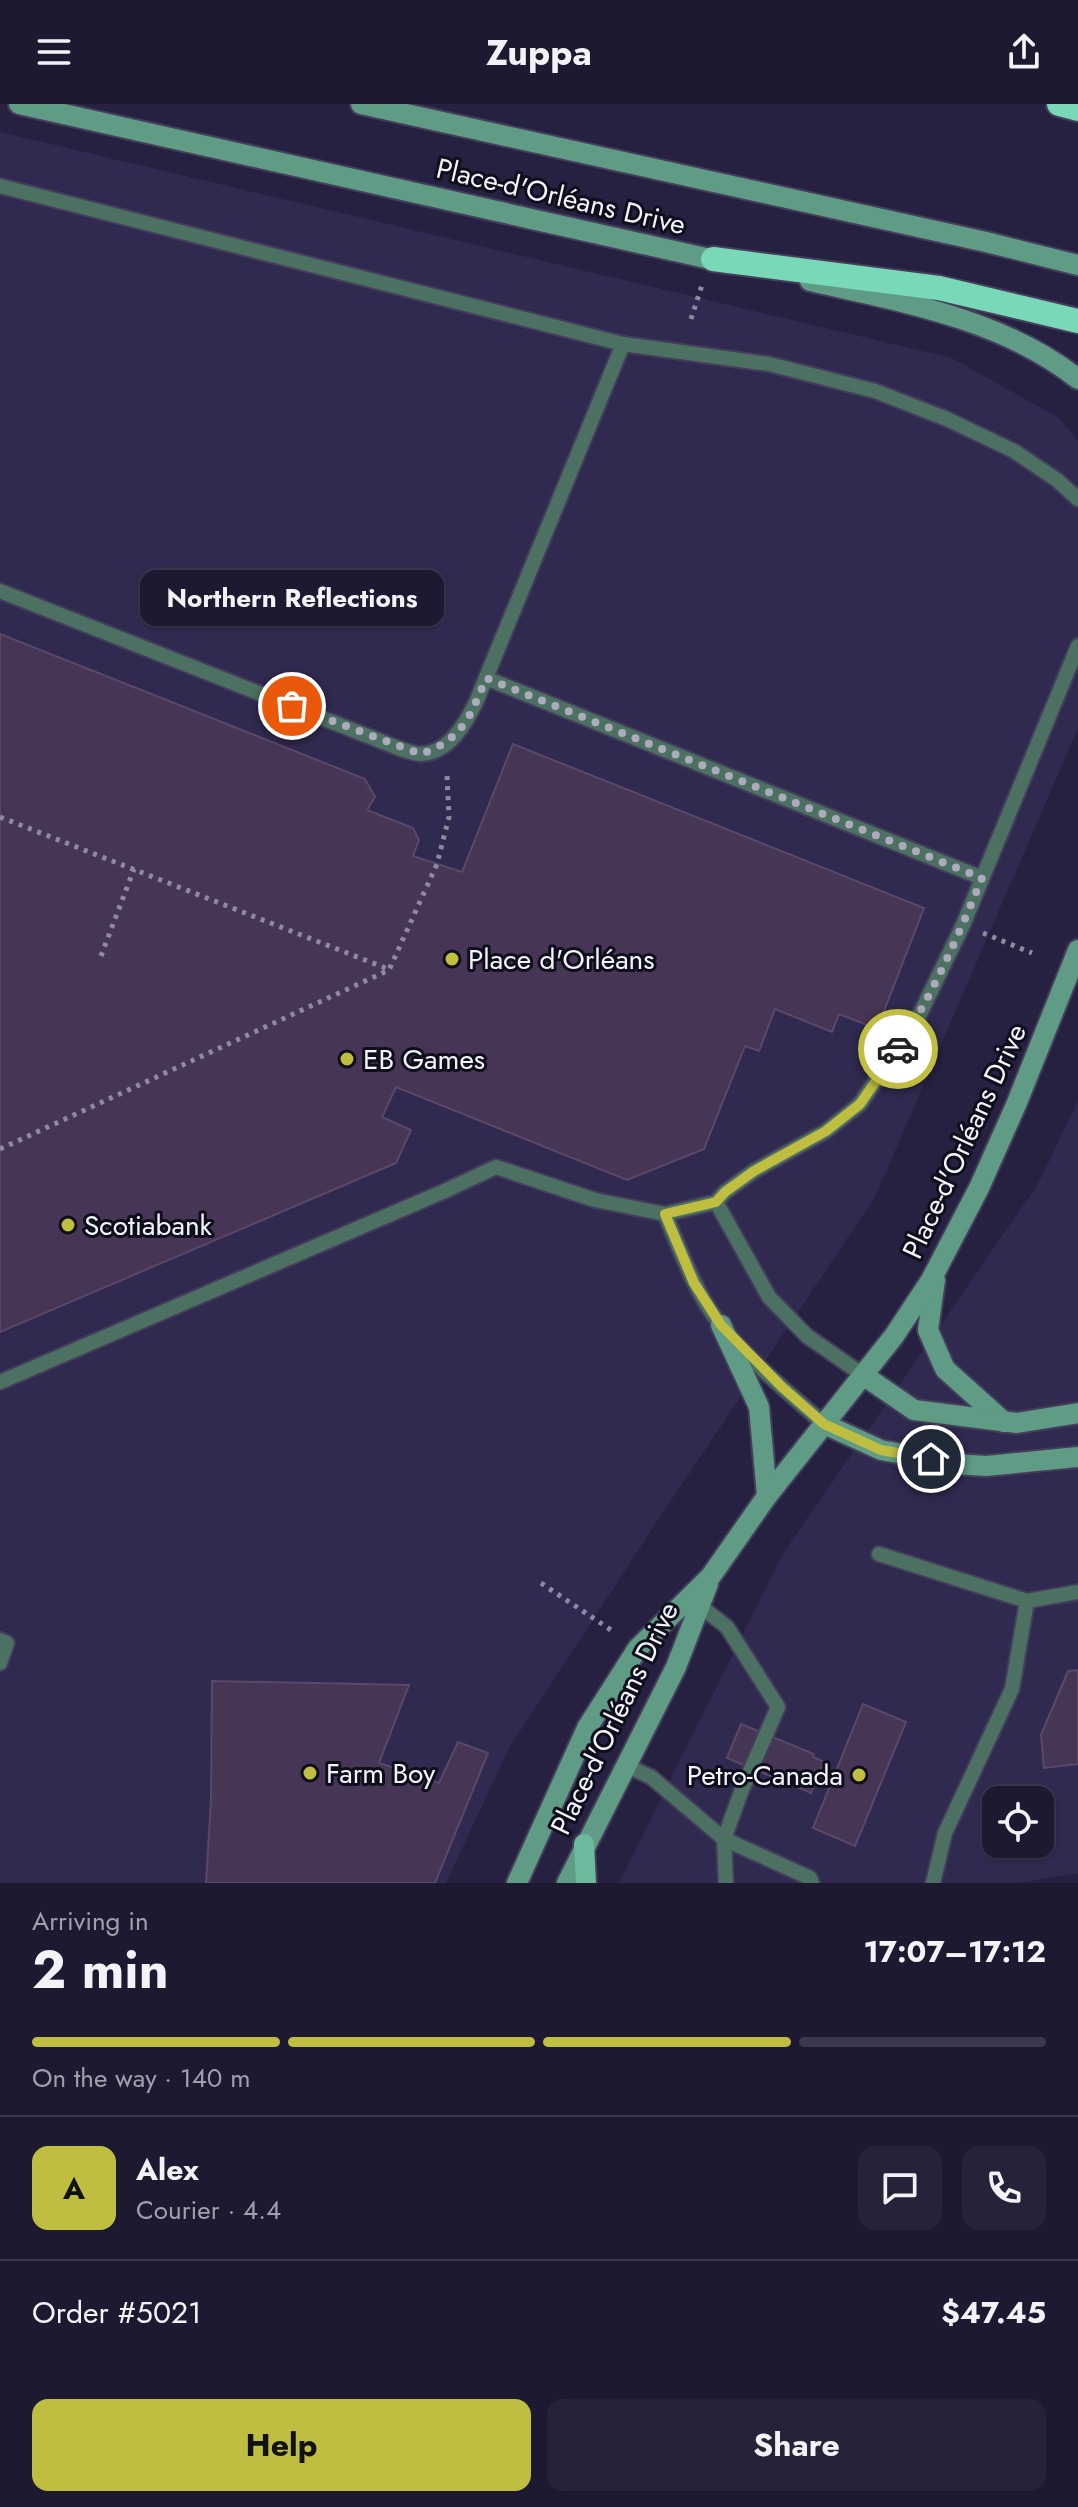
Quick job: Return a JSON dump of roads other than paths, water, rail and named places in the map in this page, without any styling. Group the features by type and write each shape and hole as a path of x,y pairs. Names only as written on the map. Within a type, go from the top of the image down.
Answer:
{"highway":[{"path":"1059,104 1078,109"},
{"path":"709,270 939,288 1078,321"}],"main road":[{"name":"Place-d'Orléans Drive","path":"19,104 709,270 922,306 990,330 1057,362 1078,379"},
{"name":"Place-d'Orléans Drive","path":"361,104 1078,265"},
{"name":"Place-d'Orléans Drive","path":"517,1883 587,1728 638,1648 711,1576 767,1496 894,1336 937,1269 986,1174 1078,950"},
{"path":"937,1269 928,1330 939,1356 945,1369 1004,1422"},
{"path":"721,1325 759,1407 767,1496"},
{"path":"863,1375 914,1410 1017,1423 1078,1413"},
{"path":"824,1424 881,1450 955,1464 986,1466 1078,1457"},
{"name":"Place-d'Orléans Drive","path":"567,1883 676,1667 711,1576"},
{"path":"584,1844 586,1883"}],"lane":[{"path":"0,186 623,344 769,364 875,391 947,419 1014,451 1057,480 1078,499"},
{"path":"0,591 370,737 421,754 440,748 467,721 623,344"},
{"path":"0,1382 496,1167 595,1200 665,1214 716,1202 754,1171 826,1131 860,1104 918,1018 963,925 1078,646"},
{"path":"486,678 982,878"},
{"path":"716,1202 769,1297 807,1336 863,1375"},
{"path":"665,1214 694,1283 721,1325 775,1381 824,1424"},
{"path":"879,1554 1027,1601 1078,1592"},
{"path":"933,1883 945,1833 1012,1689 1027,1601"},
{"path":"700,1606 727,1627 778,1707 724,1839 726,1883"},
{"path":"0,1640 7,1643 0,1663"},
{"path":"625,1765 651,1777 724,1839 810,1878 812,1883"}],"place":[{"name":"Northern Reflections","path":"292,706"},
{"name":"Place d'Orléans","path":"452,959"},
{"name":"EB Games","path":"347,1059"},
{"name":"Scotiabank","path":"68,1225"},
{"name":"Farm Boy","path":"310,1773"},
{"name":"Petro-Canada","path":"859,1775"}]}
